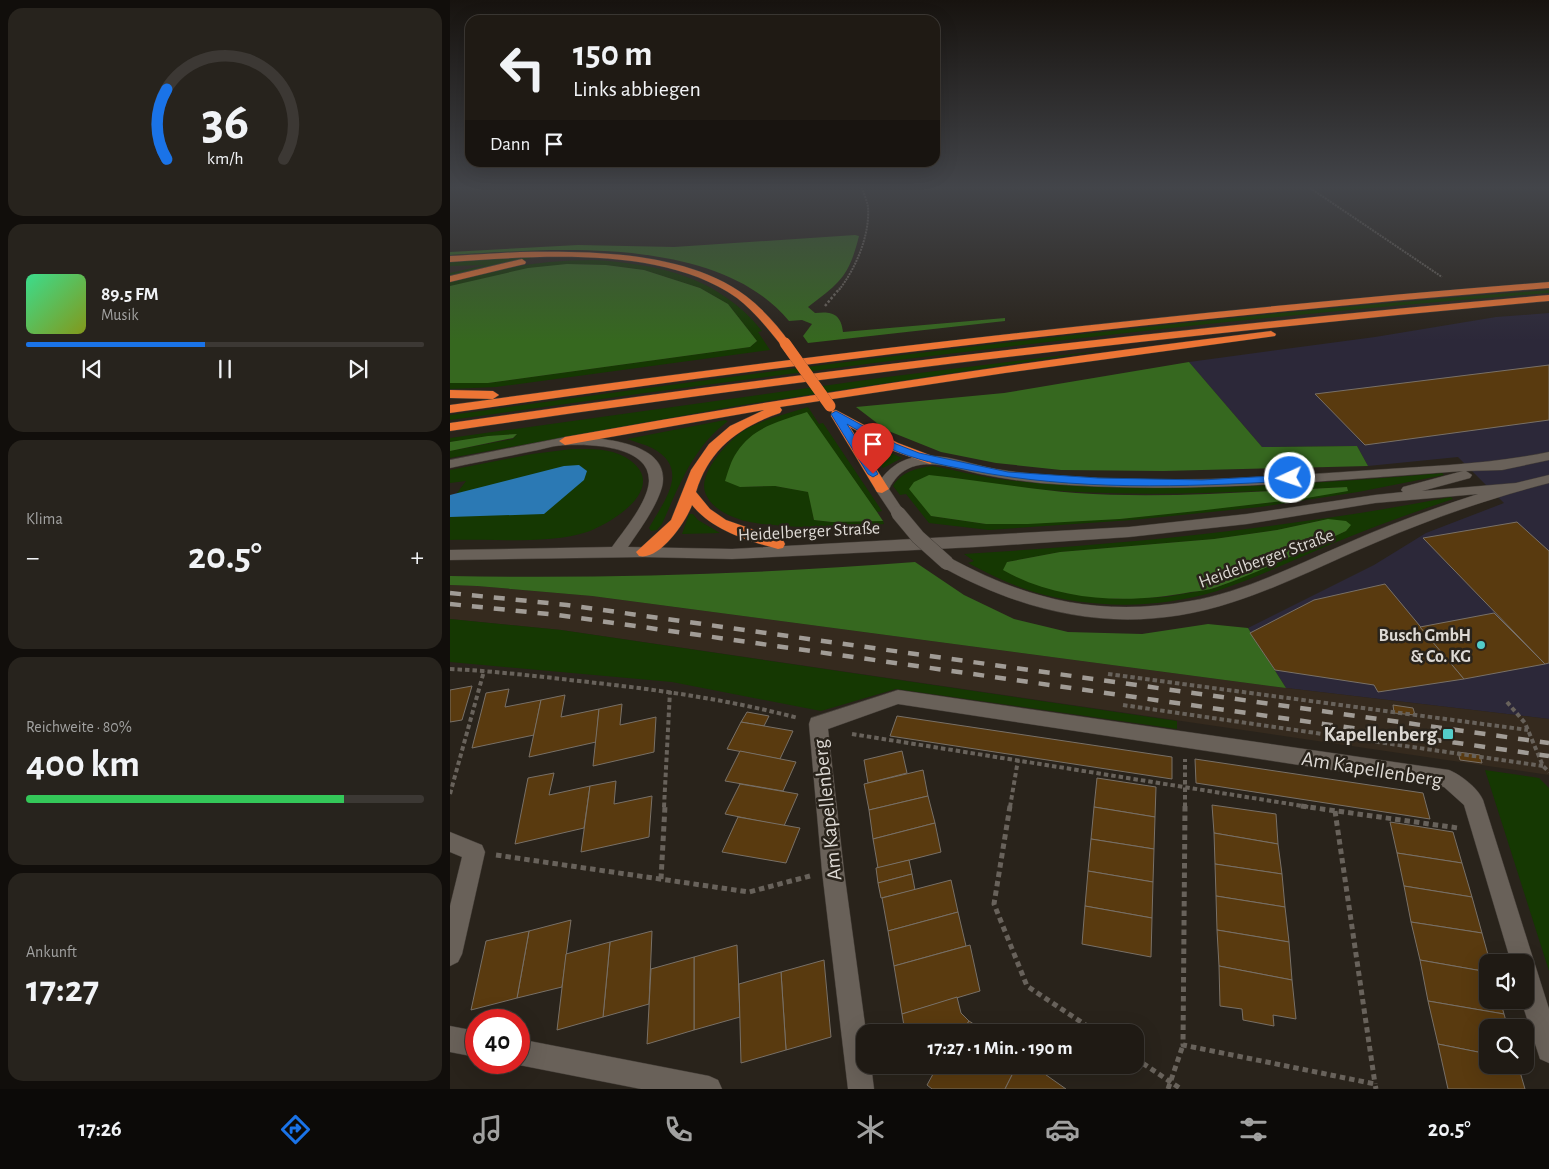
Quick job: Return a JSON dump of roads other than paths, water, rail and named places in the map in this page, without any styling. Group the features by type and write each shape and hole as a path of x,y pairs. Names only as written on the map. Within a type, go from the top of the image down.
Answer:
{"highway":[{"path":"450,259 535,254 589,256 654,262 711,279 735,292 758,311 785,343 832,405 882,489"},
{"path":"450,279 519,263 589,256"},
{"path":"450,409 944,343 1301,305 1549,285"},
{"path":"450,427 869,369 1104,340 1402,310 1549,298"},
{"path":"565,441 832,405 1062,360 1346,324 1402,310"},
{"path":"450,394 532,397"},
{"path":"644,552 674,527 708,453 721,437 738,425 770,412 832,405 893,446 930,460"},
{"path":"689,493 705,512 721,523 778,544"}],"street":[{"path":"450,464 565,441 606,443 627,447 642,455 652,465 656,478 653,494 617,552"},
{"path":"1375,499 1434,482 1549,456"},
{"path":"882,489 885,482 896,470 912,462 930,460 1008,475 1047,479 1202,483 1512,464"},
{"name":"Heidelberger Straße","path":"882,489 918,538 947,563 963,573 1010,595 1064,608 1119,614 1178,609 1226,598 1391,530 1513,487 1549,479"},
{"path":"1375,499 1513,487"},
{"name":"Heidelberger Straße","path":"450,555 617,552 786,553 976,542 1129,532 1246,519 1375,499"},
{"name":"Heidelberger Straße","path":"644,552 725,546 840,542 976,542"},
{"name":"Am Kapellenberg","path":"861,1089 833,871 818,724 898,697 1449,779 1473,800 1520,954"},
{"path":"450,842 474,852 450,954"},
{"path":"1534,1001 1549,1050"},
{"path":"450,1039 465,1042"},
{"path":"530,1054 709,1089"}],"water":[{"path":"579,465 587,471 584,480 544,514 450,517 450,495 564,466"}],"railway":[{"path":"450,593 567,605 1549,743"},
{"path":"450,604 558,615 1549,756"}],"place":[{"name":"Busch GmbH & Co. KG","path":"1481,645"},
{"name":"Kapellenberg","path":"1448,734"}]}
